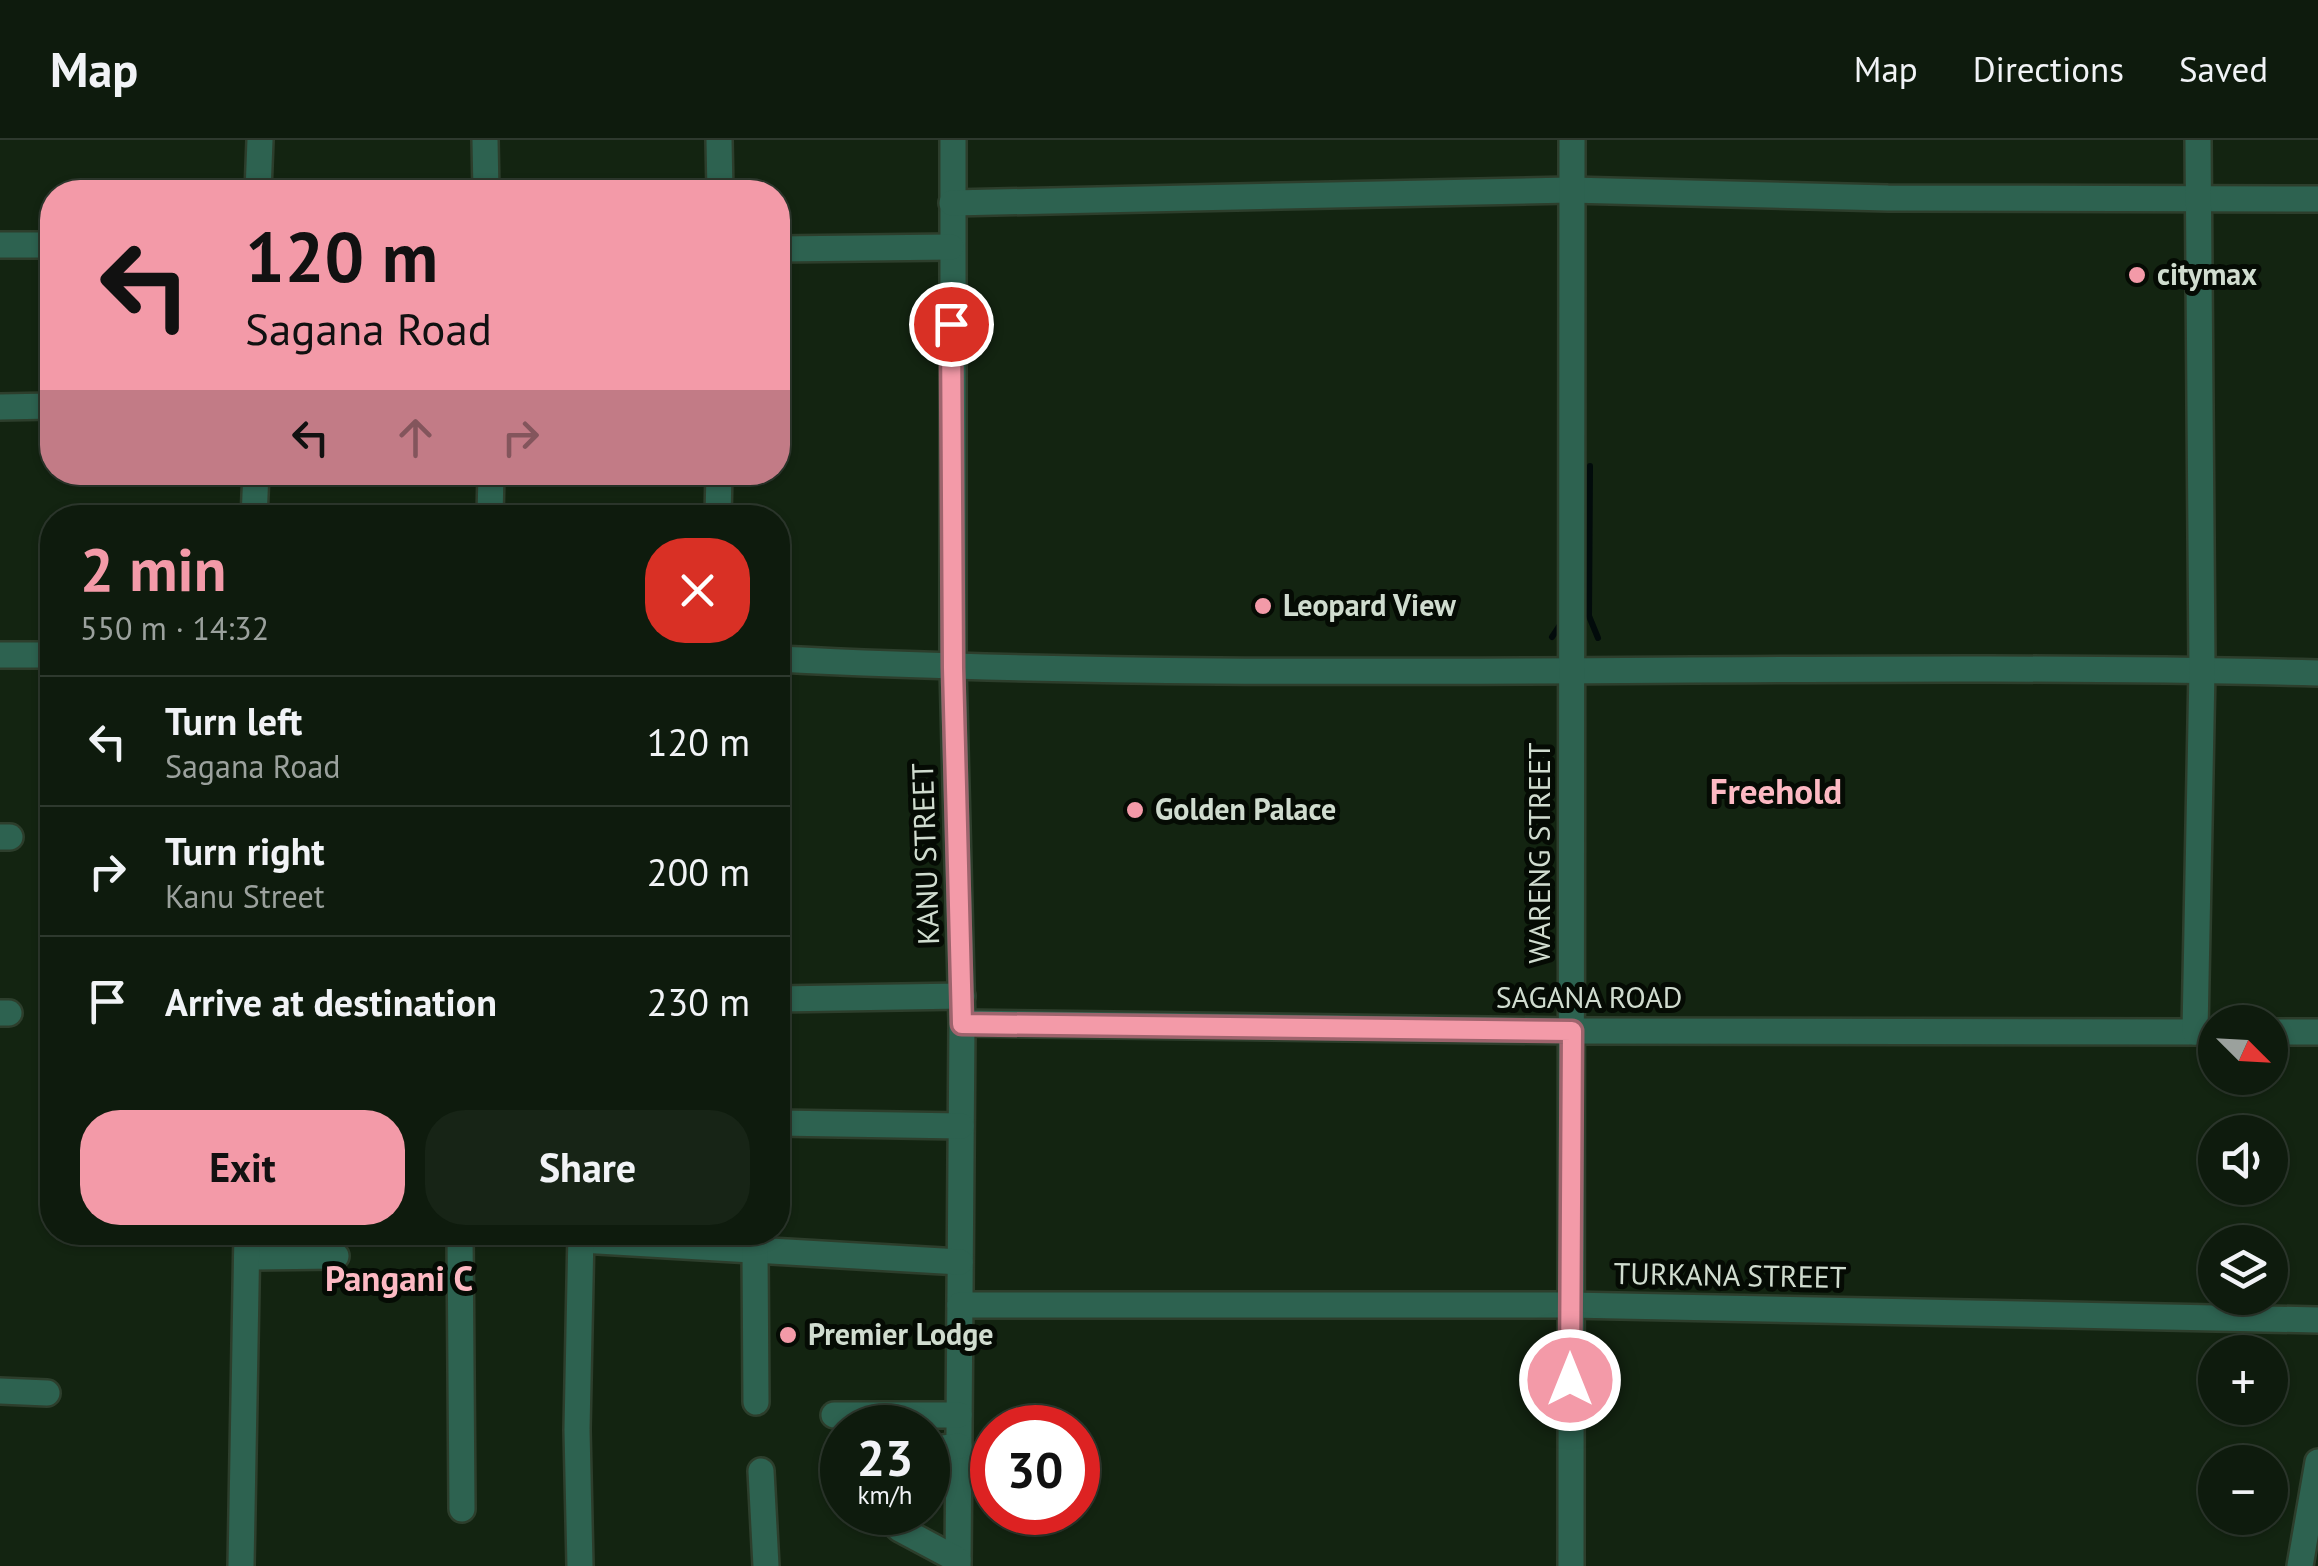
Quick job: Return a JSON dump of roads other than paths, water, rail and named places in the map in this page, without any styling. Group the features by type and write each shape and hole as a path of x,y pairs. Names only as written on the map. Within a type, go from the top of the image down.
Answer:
{"street":[{"path":"258,180 260,140"},
{"path":"485,140 486,180"},
{"path":"719,140 720,180"},
{"name":"KANU STREET","path":"953,140 953,668 962,996 958,1563"},
{"name":"WARENG STREET","path":"1571,1566 1572,140"},
{"path":"2198,140 2205,1005"},
{"path":"952,203 1570,190 2318,199"},
{"path":"0,245 40,245"},
{"path":"790,250 951,247"},
{"path":"0,407 40,406"},
{"path":"0,655 40,656"},
{"path":"790,660 953,668 1573,674 2202,670 2318,673"},
{"path":"790,999 962,996"},
{"name":"SAGANA ROAD","path":"962,1024 1572,1031 2198,1032"},
{"path":"2288,1032 2318,1032"},
{"path":"790,1123 961,1126"},
{"path":"240,1566 247,1245 336,1256"},
{"path":"460,1245 462,1509"},
{"path":"580,1566 576,1430 581,1245"},
{"path":"693,1245 960,1262"},
{"path":"755,1250 756,1402"},
{"name":"TURKANA STREET","path":"960,1305 1570,1306 2318,1320"},
{"path":"0,1391 47,1392"},
{"path":"950,1415 959,1415"},
{"path":"950,1447 959,1446"},
{"path":"2300,1566 2318,1462"},
{"path":"761,1471 766,1566"},
{"path":"910,1535 958,1563"}],"waterway":[{"path":"1590,466 1589,616 1598,638"},
{"path":"1552,637 1562,622"}],"place":[{"name":"citymax","path":"2137,275"},
{"name":"Leopard View","path":"1263,606"},
{"name":"Golden Palace","path":"1135,810"},
{"name":"Premier Lodge","path":"788,1335"}],"district":[{"name":"Freehold","path":"1776,792"},
{"name":"Pangani C","path":"399,1279"}]}
